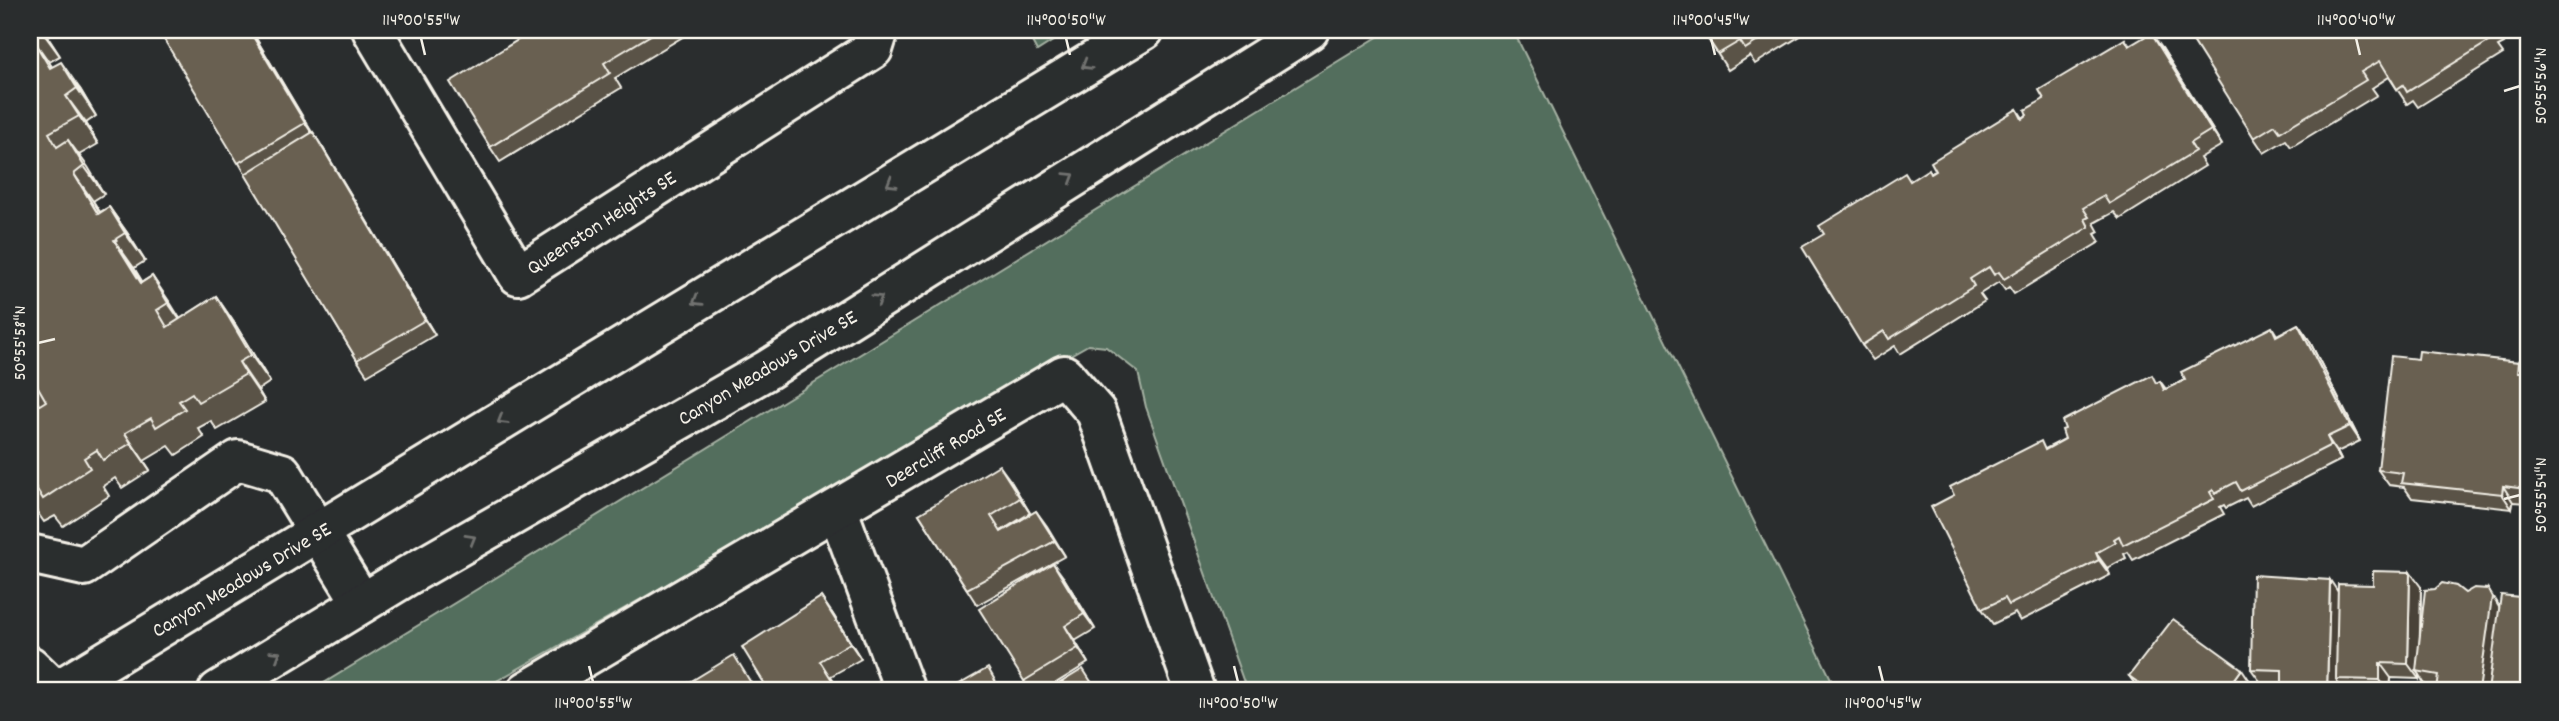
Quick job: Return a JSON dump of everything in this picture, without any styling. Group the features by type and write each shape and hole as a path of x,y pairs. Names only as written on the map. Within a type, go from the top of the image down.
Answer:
{"street":[{"name":"Queenston Heights SE","path":"372,30 518,275 873,49 879,30"},
{"name":"Canyon Meadows Drive SE","path":"56,691 1144,30"},
{"name":"Canyon Meadows Drive SE","path":"218,691 362,603 767,370 1309,30"},
{"name":"Deercliff Road SE","path":"527,691 838,511 1064,375 1096,412 1195,691"},
{"path":"30,554 84,566 238,460 282,473 362,603"},
{"path":"838,511 905,691"},
{"path":"30,666 56,691"}],"green space":[{"path":"1026,30 1070,30 1037,51"},
{"path":"1389,30 1513,30 1837,691 1247,691 1146,407 1138,372 1106,347 1088,345 479,691 311,691"}],"building":[{"path":"173,30 249,30 305,123 238,163 162,36"},
{"path":"534,30 659,30 604,63 610,73 490,147 450,82"},
{"path":"1702,30 1775,30 1745,49 1740,41 1718,54"},
{"path":"2212,30 2492,30 2488,32 2493,39 2407,92 2403,85 2397,89 2380,61 2361,72 2366,80 2280,132 2275,125 2254,138 2193,41"},
{"path":"2151,33 2211,130 2190,143 2195,151 2109,204 2104,196 2083,208 2089,217 2085,219 2089,227 2004,279 1999,272 1994,275 1989,267 1970,279 1974,286 1889,339 1884,331 1862,345 1802,247 1824,234 1819,226 1905,173 1910,181 1929,169 1931,174 1936,171 1931,162 2017,109 2022,119 2027,115 2025,110 2044,99 2039,90 2125,39 2129,46"},
{"path":"30,35 50,68 61,62 77,88 66,96 79,116 49,133 57,147 68,140 84,166 74,174 98,214 109,207 125,233 114,240 141,283 152,276 168,303 157,310 167,327 216,296 251,355 239,362 246,374 198,402 192,393 179,401 185,409 156,427 151,418 125,433 131,443 103,460 97,450 84,458 90,468 43,499 36,488 30,492 30,411 46,401 30,376"},
{"path":"313,132 425,320 357,360 245,174"},
{"path":"2298,324 2350,426 2327,437 2331,445 2241,491 2236,482 2215,493 2213,490 2210,492 2214,499 2123,545 2119,536 2114,539 2116,542 2096,553 2099,560 2009,605 2005,598 1982,609 1931,507 1954,495 1950,487 2041,441 2045,450 2065,439 2062,421 2152,375 2156,383 2160,381 2164,390 2185,380 2181,372 2272,327 2276,336"},
{"path":"2419,351 2519,362 2518,372 2529,372 2529,485 2526,485 2525,489 2503,486 2502,494 2401,483 2403,473 2378,470 2391,356 2418,359"},
{"path":"999,465 1020,498 991,516 1001,532 1036,511 1055,541 967,589 919,514"},
{"path":"1053,563 1084,614 1065,626 1078,648 1024,681 979,609"},
{"path":"2373,571 2410,572 2408,664 2380,663 2380,680 2336,679 2338,584 2373,585"},
{"path":"2253,575 2330,580 2327,690 2282,689 2282,670 2251,669"},
{"path":"2442,583 2456,586 2465,593 2474,588 2488,589 2492,597 2479,691 2437,691 2439,675 2416,671 2425,590 2435,589"},
{"path":"2501,595 2529,598 2529,691 2488,691"},
{"path":"821,597 850,643 820,661 839,691 769,691 742,647"},
{"path":"2173,619 2242,669 2226,691 2150,691 2129,676"},
{"path":"734,655 756,691 682,691 680,688"},
{"path":"988,668 1001,691 948,691"},
{"path":"1083,669 1097,691 1047,691"}]}
